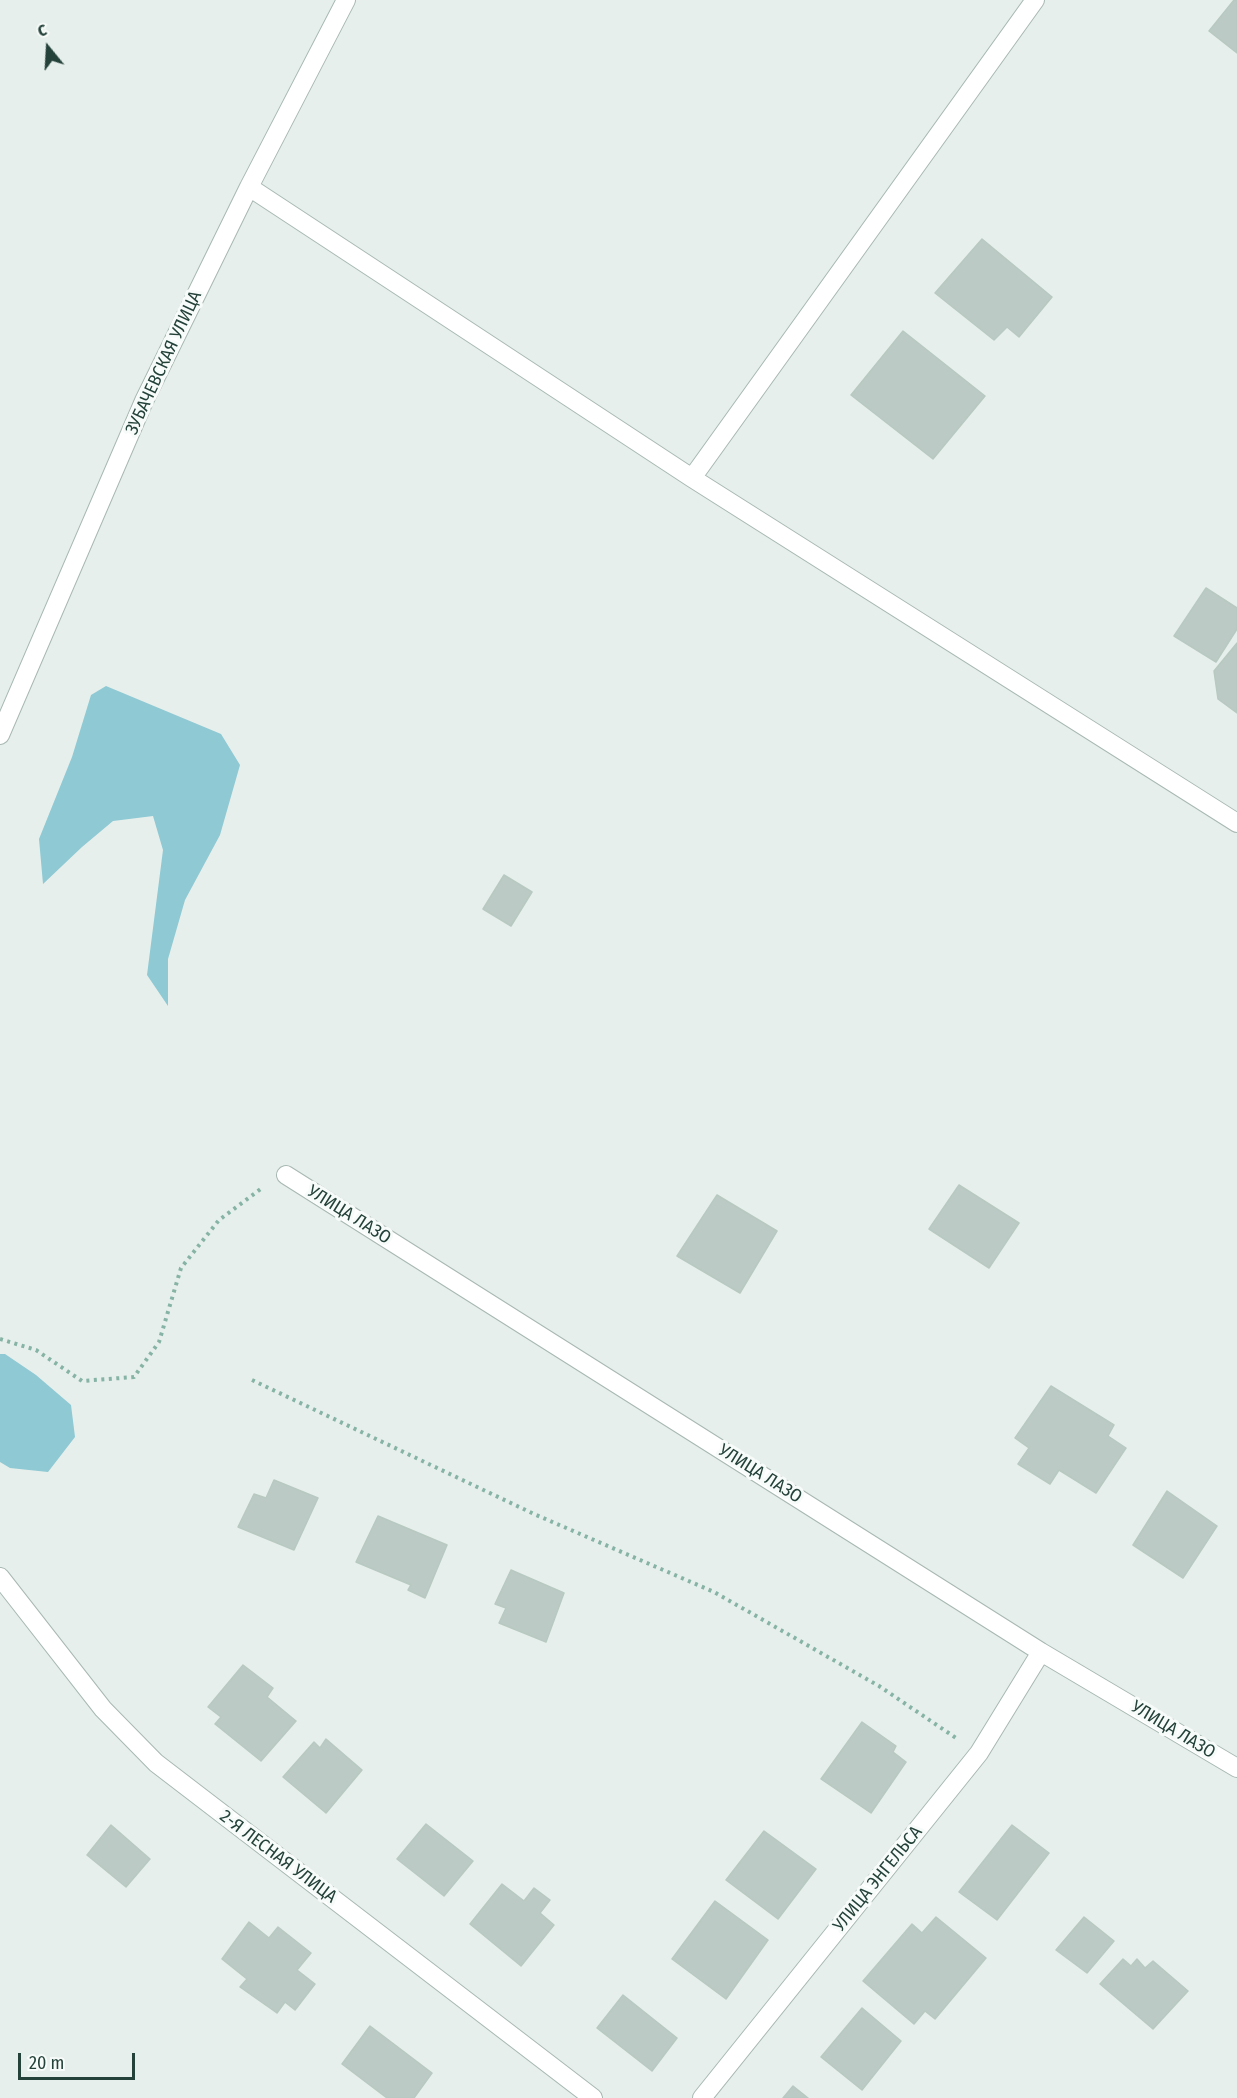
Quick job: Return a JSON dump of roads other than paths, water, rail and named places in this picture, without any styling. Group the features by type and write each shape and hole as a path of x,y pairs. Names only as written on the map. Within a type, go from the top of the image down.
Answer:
{"street":[{"name":"ЗУБАЧЕВСКАЯ УЛИЦА","path":"0,735 144,401 249,187 346,0"},
{"path":"692,478 1035,0"},
{"path":"249,187 692,478 1237,824"},
{"name":"УЛИЦА ЛАЗО","path":"286,1175 1041,1652 1237,1768"},
{"name":"2-Я ЛЕСНАЯ УЛИЦА","path":"0,1577 103,1709 156,1763 592,2098"},
{"name":"УЛИЦА ЭНГЕЛЬСА","path":"702,2098 979,1753 1041,1652"}],"water":[{"path":"106,686 221,734 240,765 220,835 185,900 168,959 168,1006 147,975 163,850 153,816 113,821 43,884 39,839 72,757 91,695"},
{"path":"0,1354 5,1354 36,1375 71,1405 75,1437 48,1472 10,1468 0,1462"}]}
